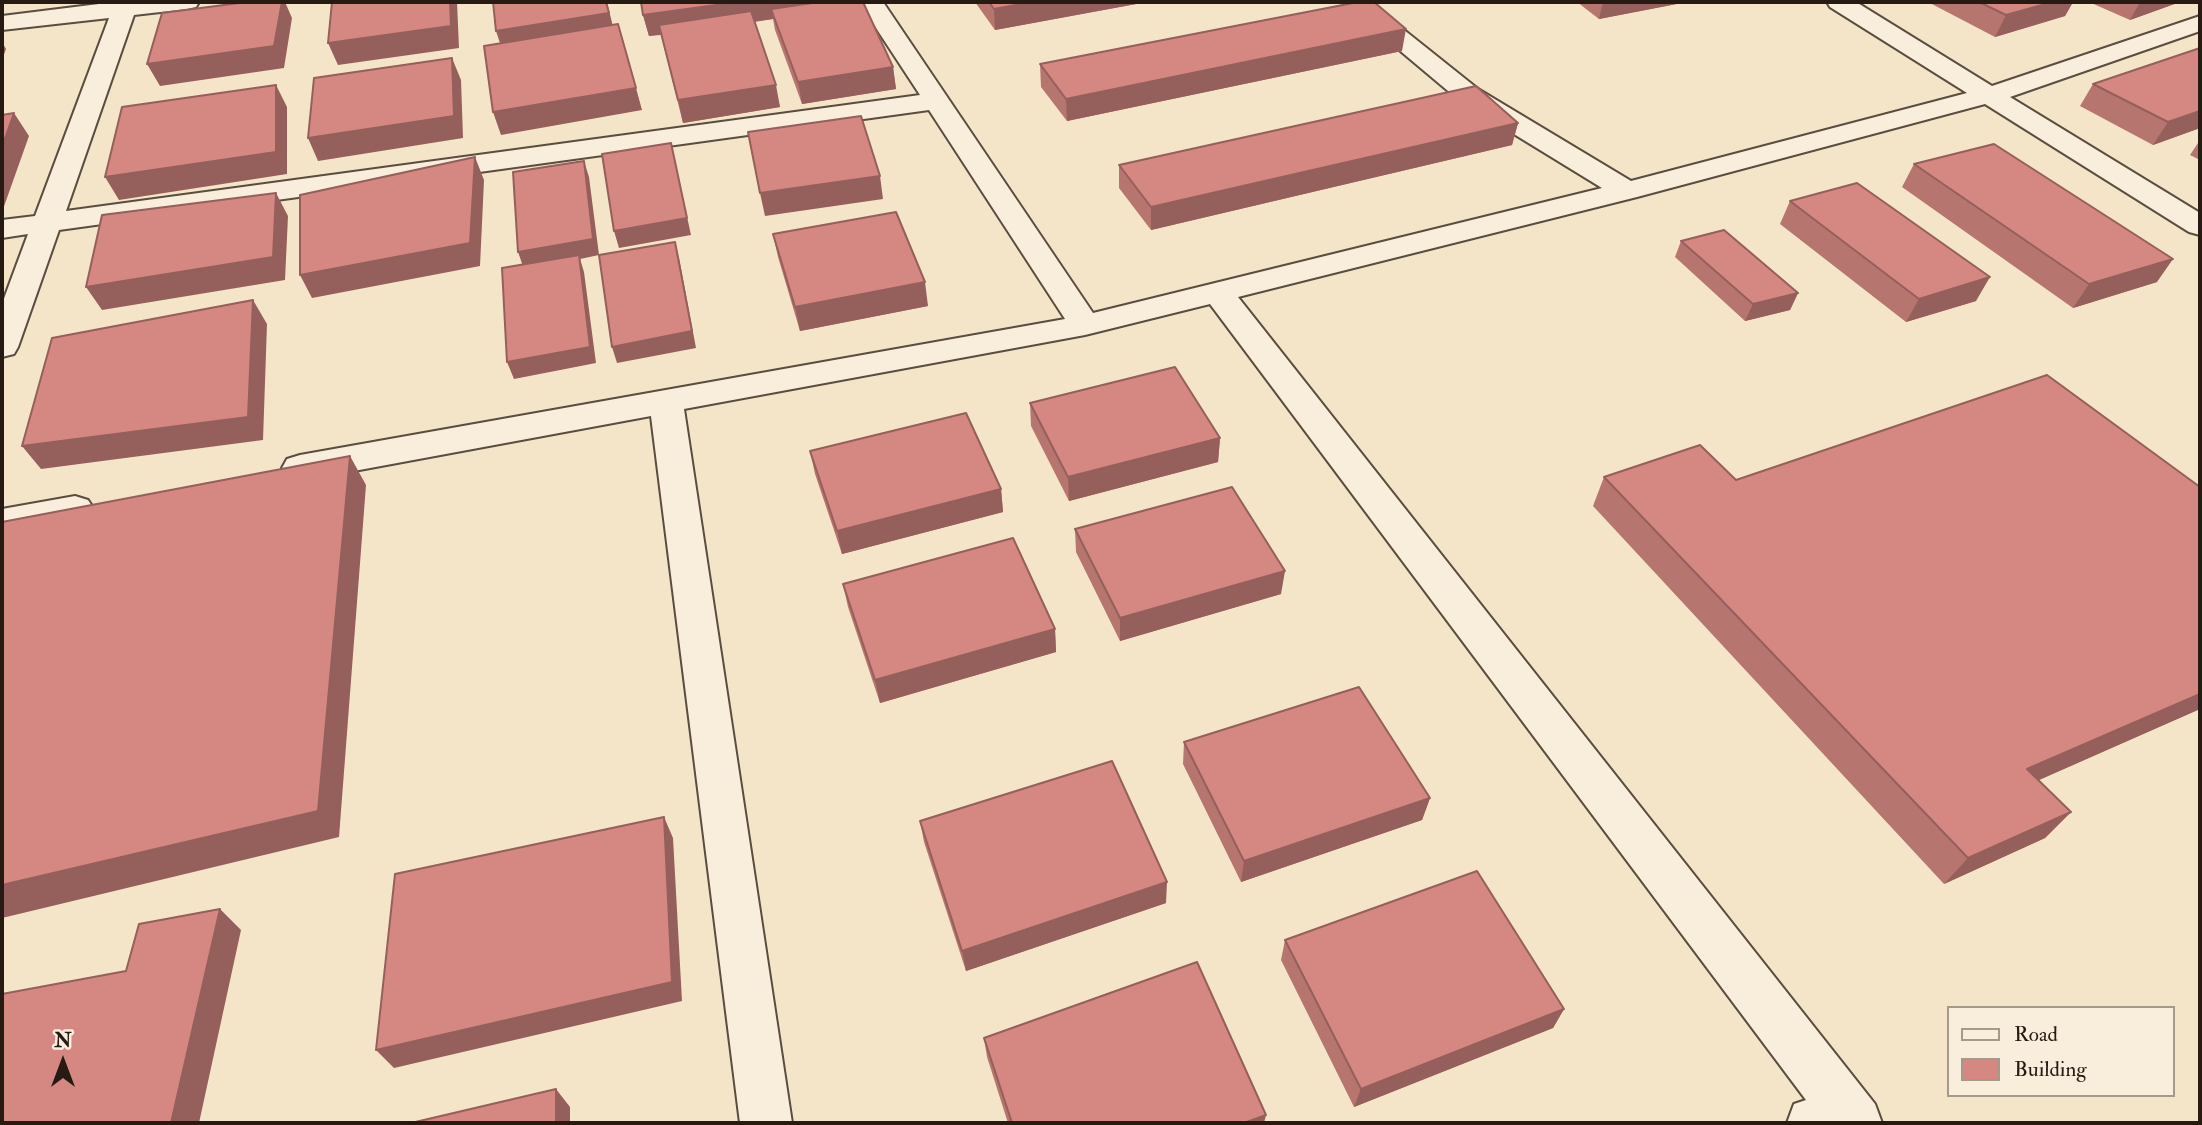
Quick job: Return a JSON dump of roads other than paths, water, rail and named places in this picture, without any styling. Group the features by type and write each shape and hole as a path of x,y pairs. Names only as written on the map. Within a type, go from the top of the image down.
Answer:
{"street":[{"path":"2,23 126,5 187,2"},
{"path":"872,2 1085,325"},
{"path":"1354,2 1469,95 1627,191"},
{"path":"1839,2 2200,226"},
{"path":"2,347 126,5"},
{"path":"273,472 1085,325 1627,191 1990,95 2200,23"},
{"path":"2,229 938,101"},
{"path":"1217,292 1839,1120"},
{"path":"666,401 766,1123"},
{"path":"2,522 110,502"}]}
